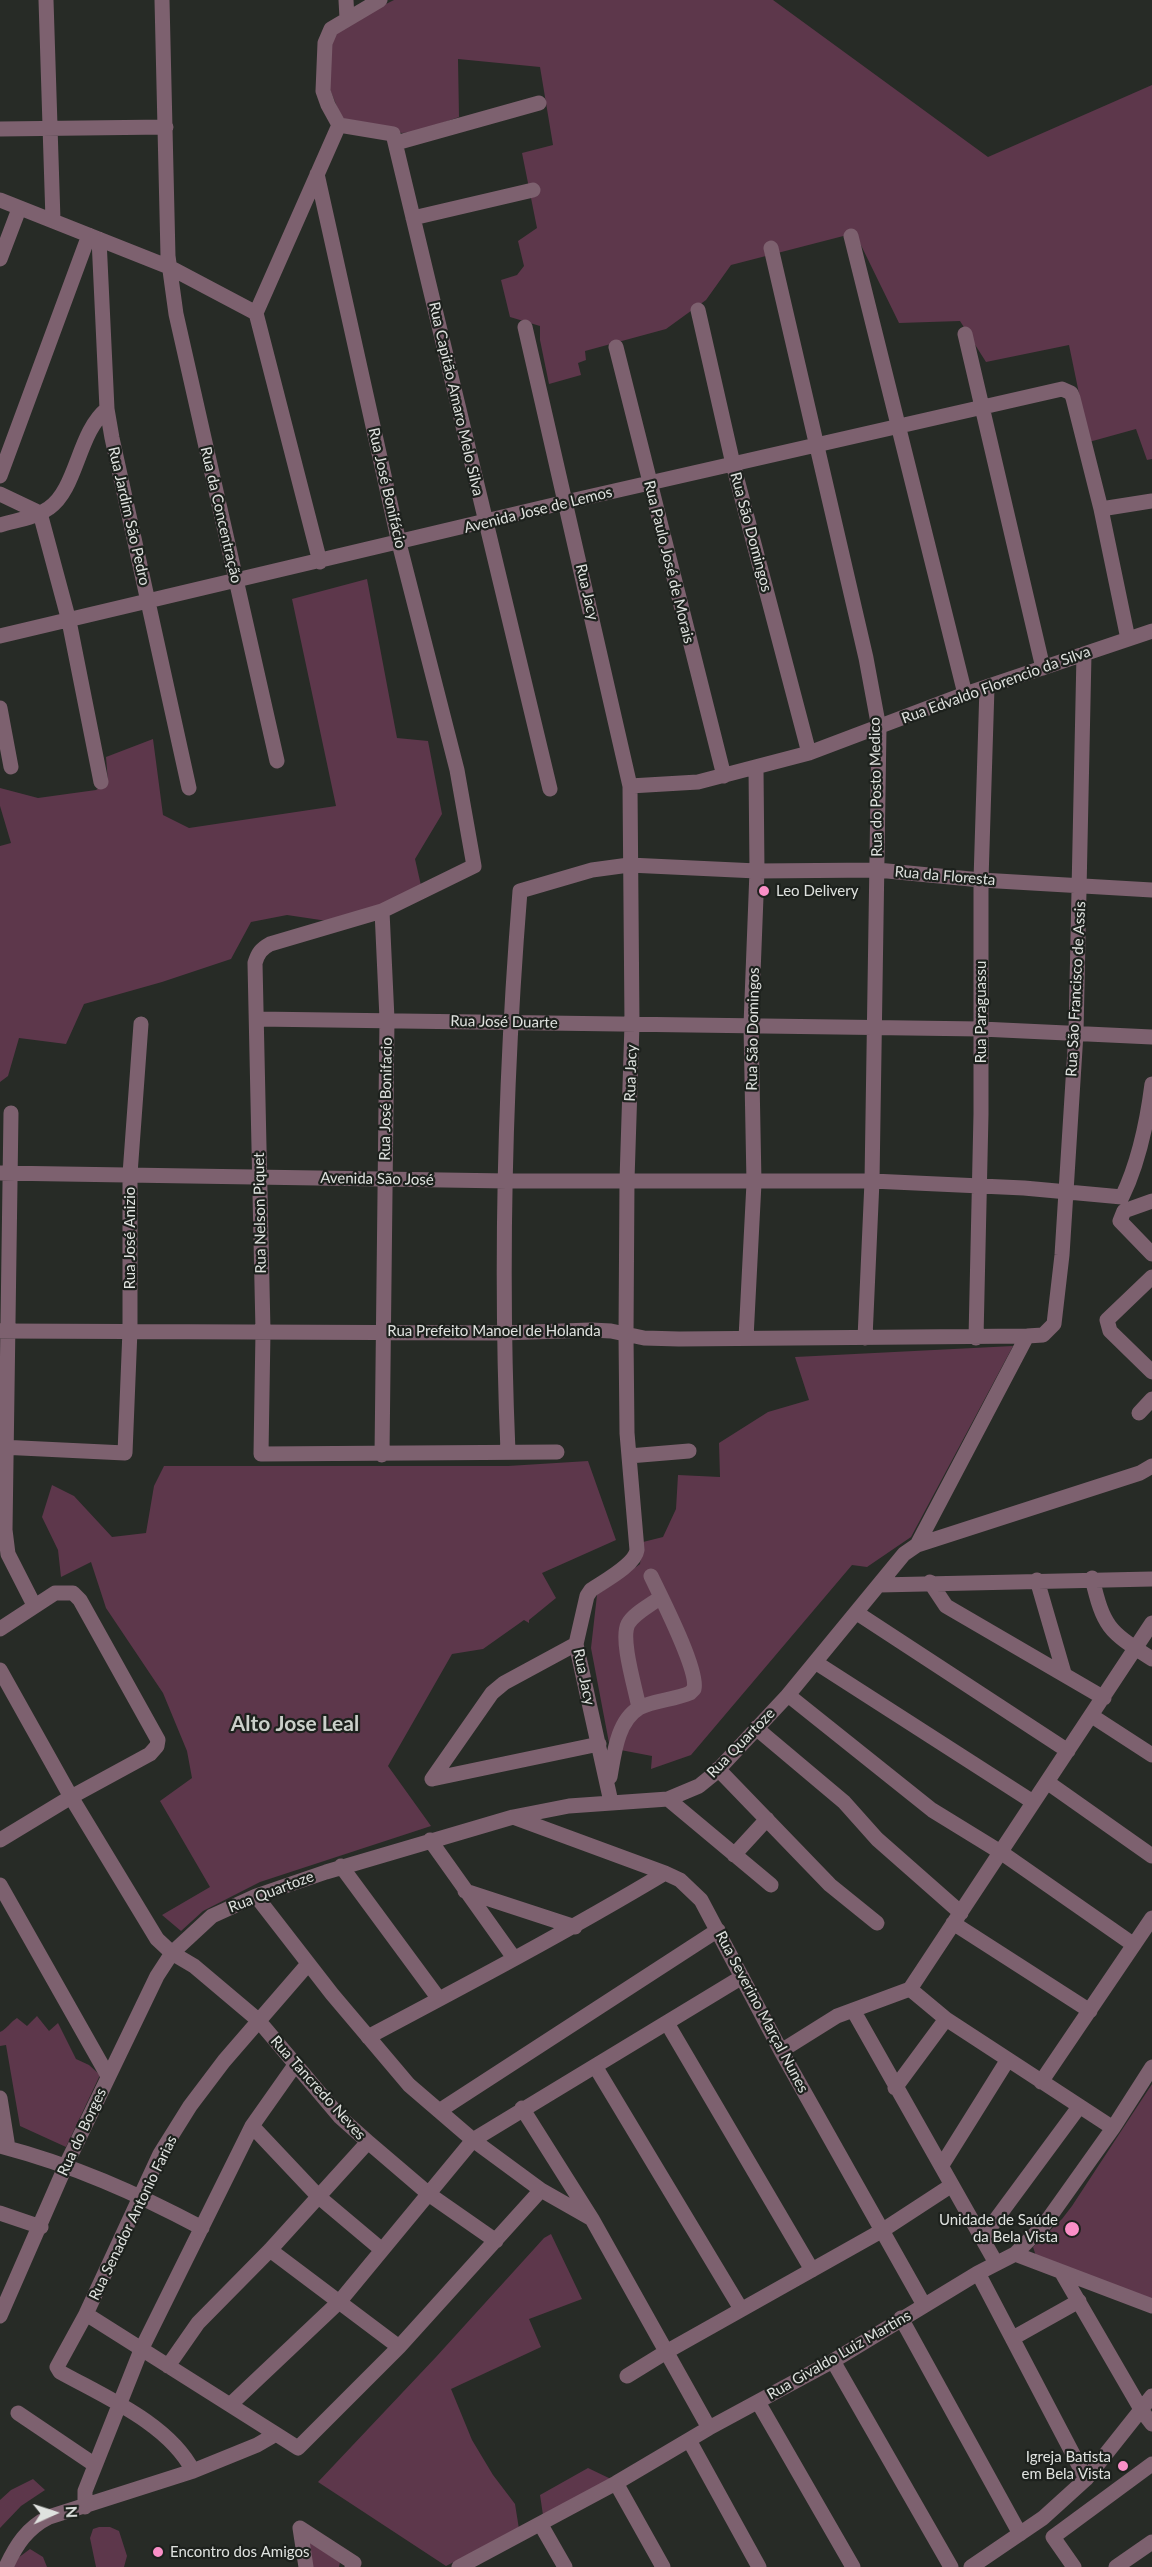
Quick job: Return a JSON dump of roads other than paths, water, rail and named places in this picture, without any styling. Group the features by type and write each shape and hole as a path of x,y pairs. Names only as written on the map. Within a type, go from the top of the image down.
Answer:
{"street":[{"path":"46,0 52,130 53,220"},
{"name":"Rua da Concentração","path":"162,0 169,267 181,341 276,761"},
{"path":"345,0 347,18"},
{"path":"380,0 331,29 325,43 323,91 327,105 339,125 395,138 539,104"},
{"path":"320,562 256,313 339,125"},
{"path":"0,129 166,127"},
{"name":"Rua Capitão Amaro Melo Silva","path":"395,138 550,789"},
{"name":"Rua José Bonifácio","path":"317,174 399,543 463,802 474,866 382,911"},
{"path":"413,218 533,190"},
{"path":"0,200 169,267 256,313"},
{"path":"0,259 19,208"},
{"path":"851,236 965,694"},
{"path":"0,476 94,237"},
{"name":"Rua Jardim São Pedro","path":"94,237 107,409 189,788"},
{"name":"Rua do Posto Medico","path":"771,248 866,658 879,728 872,1181 865,1338"},
{"name":"Rua São Domingos","path":"698,310 734,464 809,753"},
{"name":"Rua Jacy","path":"525,327 630,786 632,1024 627,1180 626,1335 629,1456 636,1557 591,1590 587,1596 576,1644 612,1802"},
{"path":"965,334 1043,668"},
{"name":"Rua Paulo José de Morais","path":"616,347 724,776"},
{"name":"Avenida Jose de Lemos","path":"0,636 236,582 566,502 984,409 1062,389 1071,393 1073,398 1101,509"},
{"path":"0,525 40,513 51,507 62,493 94,422 107,409"},
{"path":"0,494 40,513 69,621 101,782"},
{"path":"1128,639 1101,509 1152,501"},
{"name":"Rua Edvaldo Florencio da Silva","path":"630,786 698,782 809,753 965,694 1152,631"},
{"name":"Rua São Francisco de Assis","path":"1054,1324 1062,1255 1076,1033 1081,886 1084,654"},
{"name":"Rua Paraguassu","path":"976,1338 981,880 987,687"},
{"path":"0,708 11,767"},
{"name":"Rua São Domingos","path":"746,1338 754,1183 751,1025 757,871 756,768"},
{"name":"Rua da Floresta","path":"509,1022 520,891 592,870 629,865 757,871 877,870 981,880 1152,890"},
{"name":"Rua Nelson Piquet","path":"382,911 270,944 261,949 257,957 256,971 263,1331 261,1454 382,1455"},
{"name":"Rua José Bonifacio","path":"382,911 387,1019 382,1455"},
{"name":"Rua José Duarte","path":"257,1019 981,1029"},
{"path":"508,1452 503,1333 509,1022"},
{"name":"Rua José Anizio","path":"4,1447 125,1453 130,1330 130,1174 141,1024"},
{"path":"981,1029 1152,1037"},
{"path":"754,1183 872,1181 1122,1197 1138,1157 1152,1084"},
{"path":"11,1113 5,1173 5,1530 8,1554 34,1605"},
{"name":"Avenida São José","path":"5,1173 385,1180 627,1180 754,1183"},
{"path":"1152,1200 1124,1211 1120,1221 1152,1254"},
{"path":"1152,1277 1107,1320 1110,1330 1152,1372"},
{"name":"Rua Prefeito Manoel de Holanda","path":"5,1332 130,1330 503,1333 591,1330 658,1339 976,1338 1043,1335 1054,1324"},
{"path":"917,1545 1027,1336"},
{"path":"1139,1413 1152,1399"},
{"path":"629,1456 689,1451"},
{"path":"382,1455 557,1452"},
{"name":"Rua Quartoze","path":"172,1953 212,1916 256,1896 341,1866 513,1817 551,1809 668,1798 699,1786 788,1695 904,1554 917,1545 1140,1473 1152,1466"},
{"path":"608,1783 621,1733 629,1717 639,1708 685,1695 694,1689 696,1684 691,1666 651,1576"},
{"path":"879,1585 1092,1578 1152,1579"},
{"path":"1092,1578 1103,1618 1119,1637 1152,1659"},
{"path":"1037,1580 1064,1673"},
{"path":"930,1582 946,1606 1104,1698"},
{"path":"0,1629 55,1593 73,1593 80,1600 158,1740 155,1751 70,1797 0,1840"},
{"path":"639,1708 627,1647 627,1626 632,1619 661,1597"},
{"path":"857,1613 1068,1751"},
{"path":"781,2051 837,2016 910,1989 1137,1649 1152,1623"},
{"path":"576,1644 504,1683 492,1693 432,1779 599,1744"},
{"path":"815,1662 1033,1802"},
{"name":"Rua Tancredo Neves","path":"0,1670 70,1797 153,1934 172,1953 194,1966 258,2020 340,2117 430,2195 496,2241"},
{"path":"788,1695 932,1810 1002,1853 1134,1945"},
{"path":"1092,1716 1152,1755"},
{"path":"756,1728 844,1802 877,1839 957,1918 1090,2011"},
{"path":"718,1769 830,1885 877,1923"},
{"path":"1047,1782 1152,1856"},
{"path":"668,1798 771,1885"},
{"name":"Rua Severino Marçal Nunes","path":"513,1817 665,1873 690,1888 701,1900 781,2051 924,2305"},
{"path":"734,1855 767,1819"},
{"path":"430,1840 514,1958"},
{"path":"341,1866 439,1999"},
{"path":"368,2037 575,1927 665,1873"},
{"path":"0,1886 108,2076"},
{"path":"465,1891 575,1927"},
{"path":"256,1896 308,1964 397,2072 473,2140 541,2190 592,2219"},
{"path":"1041,2082 1152,1918"},
{"path":"439,2111 718,1930"},
{"name":"Rua do Borges","path":"0,2316 6,2287 41,2227 66,2165 108,2076 157,1976 172,1953"},
{"name":"Rua Senador Antonio Farias","path":"120,2405 60,2372 57,2367 86,2314 160,2154 190,2106 258,2020 308,1964"},
{"path":"231,2404 340,2301 430,2195 473,2140 522,2108 742,1977"},
{"path":"910,1989 946,2019 1007,2061 1113,2128"},
{"path":"853,2010 895,2088 942,2165 996,2263"},
{"path":"895,2088 946,2019"},
{"path":"666,2024 812,2270"},
{"path":"942,2165 1007,2061"},
{"path":"87,2506 85,2491 141,2350 252,2126 295,2065"},
{"path":"595,2066 741,2309"},
{"name":"Rua Givaldo Luiz Martins","path":"459,2567 616,2483 709,2428 832,2361 978,2272 1016,2254 1044,2225 1113,2128 1152,2067"},
{"path":"0,2098 4,2147 66,2165 141,2196 202,2228"},
{"path":"983,2237 1079,2107"},
{"path":"522,2108 592,2219 709,2428"},
{"path":"252,2126 319,2197 382,2250"},
{"path":"168,2366 198,2323 270,2250 368,2142"},
{"path":"627,2376 883,2230 952,2185"},
{"path":"86,2314 298,2448 399,2347 541,2190"},
{"path":"0,2213 41,2227"},
{"path":"270,2250 399,2347"},
{"path":"1016,2254 1152,2306"},
{"path":"978,2272 1086,2478"},
{"path":"1062,2273 1142,2411 1152,2424"},
{"path":"1012,2338 1079,2301"},
{"path":"901,2318 1020,2534"},
{"path":"832,2361 951,2567"},
{"path":"971,2567 1043,2518 1086,2478 1152,2396"},
{"path":"758,2402 852,2567"},
{"path":"120,2405 175,2443 185,2455 193,2471"},
{"path":"18,2413 95,2465"},
{"path":"6,2567 16,2546 34,2526 49,2517 193,2471 248,2449 276,2434"},
{"path":"689,2440 759,2567"},
{"path":"1074,2567 1053,2537 1152,2464"},
{"path":"616,2483 663,2567"},
{"path":"540,2525 565,2567"},
{"path":"306,2567 300,2528 354,2563 352,2567"},
{"path":"1116,2567 1152,2542"}],"place":[{"name":"Leo Delivery","path":"764,891"},
{"name":"Unidade de Saúde da Bela Vista","path":"1072,2229"},
{"name":"Igreja Batista em Bela Vista","path":"1123,2466"},
{"name":"Encontro dos Amigos","path":"158,2552"}],"district":[{"name":"Alto Jose Leal","path":"295,1724"}]}
